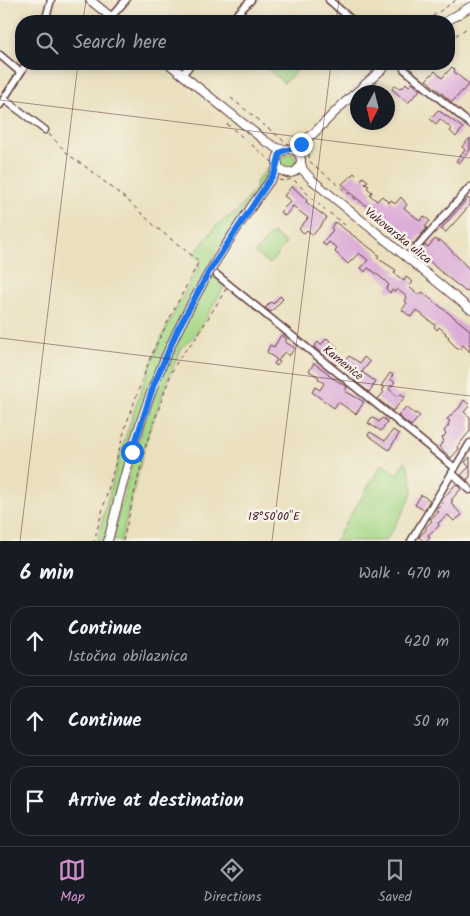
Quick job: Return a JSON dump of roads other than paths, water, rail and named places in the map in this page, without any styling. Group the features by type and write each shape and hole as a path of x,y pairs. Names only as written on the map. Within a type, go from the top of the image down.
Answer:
{"main road":[{"path":"90,0 109,15"},
{"path":"455,16 470,7"},
{"path":"177,70 265,141 277,148 298,153 300,161"},
{"path":"108,541 144,411 175,336 210,270 234,232 262,194 275,172 276,162 280,153 289,150 314,133 381,70"},
{"path":"262,194 278,178 298,169 302,152 314,133"},
{"path":"265,141 281,170 290,172"},
{"name":"Vukovarska ulica","path":"300,161 303,170 312,180 470,309"},
{"name":"Vukovarska ulica","path":"290,172 312,180"}],"street":[{"path":"47,15 51,0"},
{"path":"117,15 126,0"},
{"path":"236,15 251,0"},
{"path":"329,0 346,15"},
{"path":"0,55 15,68"},
{"path":"18,70 20,72 2,102 45,130"},
{"path":"182,74 186,70"},
{"path":"405,70 470,124"},
{"path":"408,258 470,187"},
{"name":"Kamenice","path":"217,275 454,471 470,490"},
{"path":"412,541 470,442"}]}
